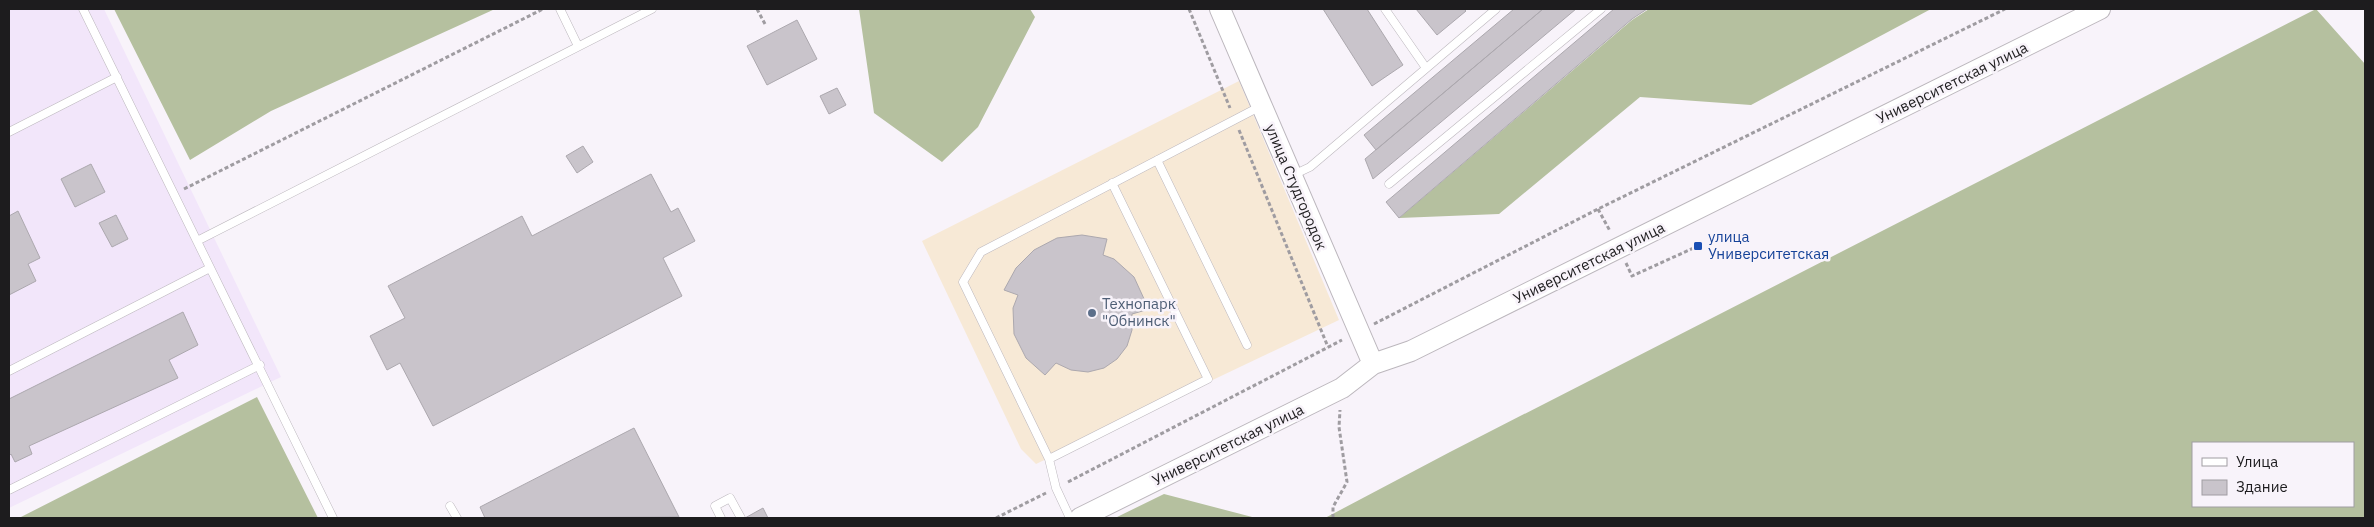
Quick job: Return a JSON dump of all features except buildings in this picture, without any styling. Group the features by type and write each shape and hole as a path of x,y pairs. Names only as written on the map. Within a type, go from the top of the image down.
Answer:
{"street":[{"name":"улица Студгородок","path":"1220,9 1373,364"},
{"name":"Университетская улица","path":"1080,518 1342,388 1373,364 1420,347 2100,9"}],"lane":[{"path":"83,9 210,268 260,365 333,518"},
{"path":"560,9 578,46"},
{"path":"198,241 652,9"},
{"path":"1385,9 1426,68"},
{"path":"1482,9 1488,16"},
{"path":"1291,176 1310,168 1496,9"},
{"path":"1389,184 1600,9"},
{"path":"9,132 117,77"},
{"path":"1070,518 1056,488 1049,459 963,282 981,252 1262,106"},
{"path":"1157,160 1247,345"},
{"path":"1049,459 1208,379 1112,184"},
{"path":"9,372 210,268"},
{"path":"9,490 260,365"},
{"path":"721,518 715,506 730,498 741,518"},
{"path":"450,506 457,518"}],"path":[{"path":"174,194 542,9"},
{"path":"757,9 765,24"},
{"path":"1188,9 1230,109"},
{"path":"996,518 1598,209 2005,9"},
{"path":"1238,128 1328,347"},
{"path":"1333,518 1334,508 1347,482 1339,427 1342,388"}],"shaded area":[{"path":"9,9 104,9 281,377 9,508"},
{"path":"1239,81 1339,320 1036,464 1021,449 922,241"}],"green space":[{"path":"114,9 495,9 271,111 190,160"},
{"path":"859,9 1030,9 1035,17 978,127 942,162 874,113"},
{"path":"1649,9 1931,9 1751,105 1640,97 1499,214 1399,218 1632,20"},
{"path":"2316,9 2365,64 2365,518 1325,518 1450,452"},
{"path":"257,397 318,518 19,518"},
{"path":"1164,494 1256,518 1115,518"}],"place":[{"name":"улица Университетская","path":"1698,246"},
{"name":"Технопарк \"Обнинск\"","path":"1092,313"}]}
